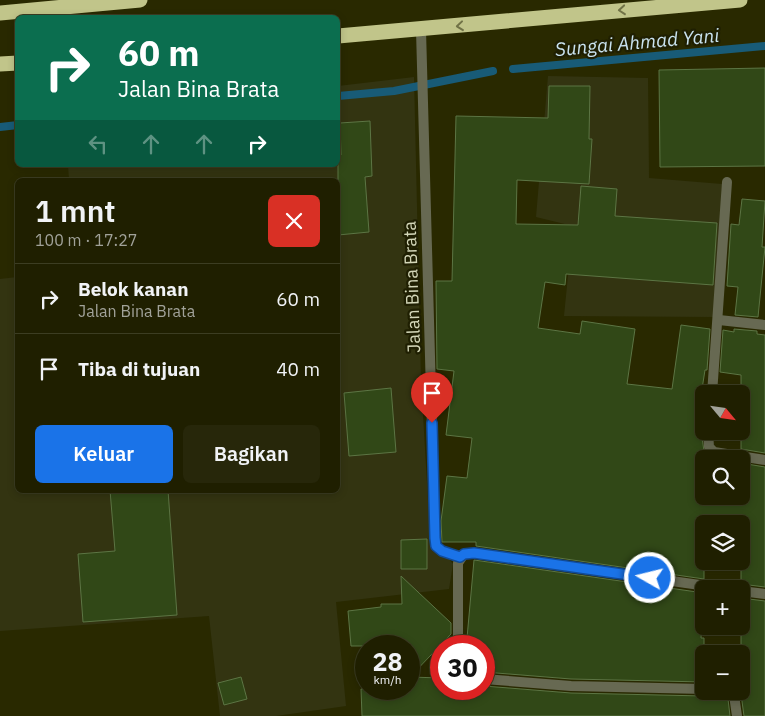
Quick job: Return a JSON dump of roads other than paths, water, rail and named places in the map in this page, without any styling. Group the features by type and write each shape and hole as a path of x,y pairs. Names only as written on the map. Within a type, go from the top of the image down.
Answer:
{"highway":[{"path":"0,13 140,0"},
{"path":"340,36 421,30 643,4 740,0"},
{"path":"0,64 15,62"}],"street":[{"name":"Jalan Bina Brata","path":"421,30 435,538 436,546 442,551 460,557"},
{"path":"713,385 719,320 727,182"},
{"path":"719,320 765,325"},
{"path":"709,440 709,447 714,452 765,460"},
{"path":"458,635 458,563 460,557 464,554 474,553 695,584"},
{"path":"750,592 765,594"},
{"path":"495,680 571,686 695,689"},
{"path":"735,700 737,716"}],"waterway":[{"name":"Sungai Ahmad Yani","path":"513,69 765,46"},
{"name":"Sungai Ahmad Yani","path":"340,96 394,91 493,71"},
{"name":"Sungai Ahmad Yani","path":"0,127 15,125"}]}
